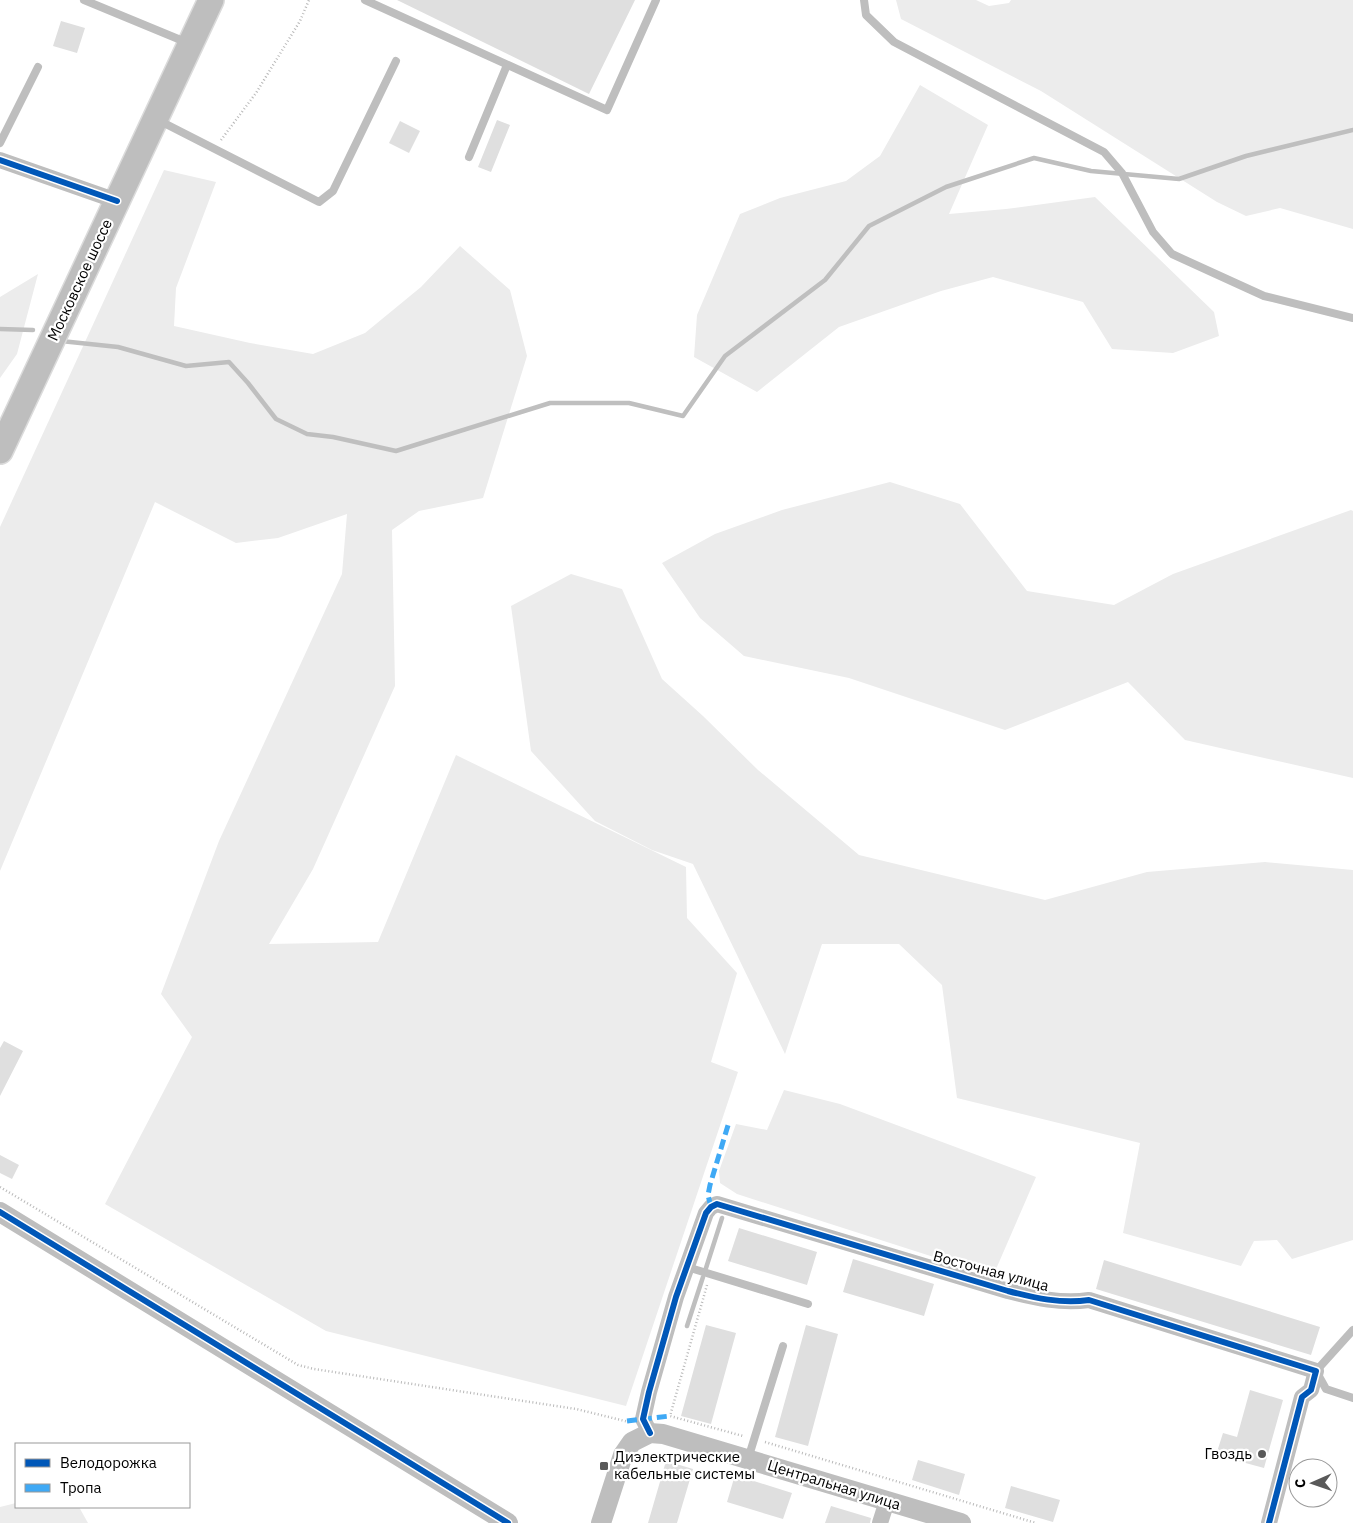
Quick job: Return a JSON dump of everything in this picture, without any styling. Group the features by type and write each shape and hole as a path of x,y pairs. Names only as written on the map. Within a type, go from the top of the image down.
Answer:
{"main road":[{"name":"Московское шоссе","path":"0,451 211,0"}],"street":[{"path":"0,160 117,201"},
{"name":"Восточная улица","path":"687,1266 706,1213 717,1204 1008,1292 1034,1298 1071,1302 1089,1300 1316,1371"},
{"path":"0,1212 508,1523"},
{"path":"601,1523 623,1455 632,1442 650,1433 643,1419 676,1297 687,1266"},
{"path":"1269,1523 1302,1397 1311,1390 1316,1371"},
{"name":"Центральная улица","path":"650,1433 663,1434 961,1523"},
{"path":"880,1523 887,1501"}],"lane":[{"path":"84,0 190,44"},
{"path":"365,0 607,110 656,0"},
{"path":"864,0 866,14 894,42 1104,152 1122,173 1153,232 1172,254 1264,296 1353,318"},
{"path":"155,118 319,202 333,191 396,61"},
{"path":"469,157 507,65"},
{"path":"0,143 38,67"},
{"path":"687,1266 808,1304"},
{"path":"1353,1330 1316,1371 1326,1389 1353,1398"},
{"path":"748,1459 783,1346"}],"path":[{"path":"214,148 228,133 256,92 300,21 309,0"},
{"path":"0,1187 298,1364 314,1369 576,1409 628,1421 650,1433"},
{"path":"711,1274 670,1416 755,1439 1036,1523"}],"shaded area":[{"path":"896,0 976,0 989,6 1009,3 1011,0 1353,0 1353,229 1280,208 1246,216 1217,202 1041,91 901,19"},
{"path":"920,85 988,125 949,214 1006,209 1095,197 1214,312 1219,336 1173,353 1112,349 1083,302 993,277 941,291 839,327 757,392 694,357 697,315 740,214 780,198 846,181 880,156"},
{"path":"164,170 216,182 176,288 174,326 250,343 313,354 365,333 421,287 460,246 510,290 527,356 483,498 419,511 392,530 395,686 313,869 269,944 378,942 456,755 686,867 687,918 737,973 711,1062 738,1072 626,1406 326,1331 105,1204 192,1037 161,994 219,841 342,574 347,514 278,538 236,543 155,502 0,871 0,527"},
{"path":"38,274 17,354 0,378 0,297"},
{"path":"890,482 960,504 1027,591 1114,605 1173,574 1351,510 1353,511 1353,778 1185,740 1128,682 1005,730 849,678 744,656 700,618 662,563 715,534 782,510"},
{"path":"571,574 622,589 662,679 758,770 859,855 1045,900 1147,872 1265,862 1353,870 1353,1240 1292,1259 1277,1240 1254,1241 1241,1266 1123,1233 1140,1143 957,1098 942,985 899,944 822,944 785,1054 693,864 652,850 595,821 531,751 511,606"},
{"path":"784,1090 840,1104 1036,1177 993,1276 737,1194 720,1183 719,1171 736,1124 767,1130"},
{"path":"15,1503 15,1508 80,1508 88,1523 0,1523 0,1507"}],"building":[{"path":"397,0 635,0 589,94"},
{"path":"61,21 85,28 77,53 53,46"},
{"path":"497,120 510,125 491,172 478,167"},
{"path":"400,121 420,131 409,153 389,143"},
{"path":"4,1041 23,1051 0,1096 0,1048"},
{"path":"0,1155 19,1165 12,1179 0,1173"},
{"path":"739,1228 817,1252 807,1285 728,1261"},
{"path":"853,1259 934,1284 924,1316 843,1292"},
{"path":"1104,1260 1320,1327 1311,1355 1096,1289"},
{"path":"706,1325 736,1333 711,1424 681,1416"},
{"path":"806,1325 838,1334 808,1446 775,1437"},
{"path":"1250,1390 1283,1400 1264,1468 1216,1455 1223,1433 1237,1437"},
{"path":"918,1460 965,1474 959,1495 912,1480"},
{"path":"666,1461 693,1469 677,1523 648,1523"},
{"path":"735,1475 792,1493 783,1519 727,1502"},
{"path":"1011,1486 1060,1500 1053,1522 1005,1508"},
{"path":"831,1506 871,1518 870,1523 825,1523"}],"waterway":[{"path":"61,341 118,347 186,366 229,362 276,419 307,434 333,437 396,451 550,403 629,403 683,416 725,356 825,280 869,226 946,187 1034,158 1091,171 1179,179 1246,156 1353,130"},
{"path":"0,329 33,330"},
{"path":"706,1268 722,1218"},
{"path":"687,1326 703,1277"}],"marked path":[{"path":"711,1207 708,1195 710,1185 729,1122"},
{"path":"627,1421 670,1416"}],"cycle path":[{"path":"0,160 117,201"},
{"path":"650,1433 643,1419 676,1297 706,1213 717,1204 1008,1291 1058,1301 1089,1300 1316,1371 1311,1390 1302,1397 1269,1523"},
{"path":"0,1212 508,1523"}],"place":[{"name":"Гвоздь","path":"1262,1454"},
{"name":"Диэлектрические кабельные системы","path":"604,1466"}]}
